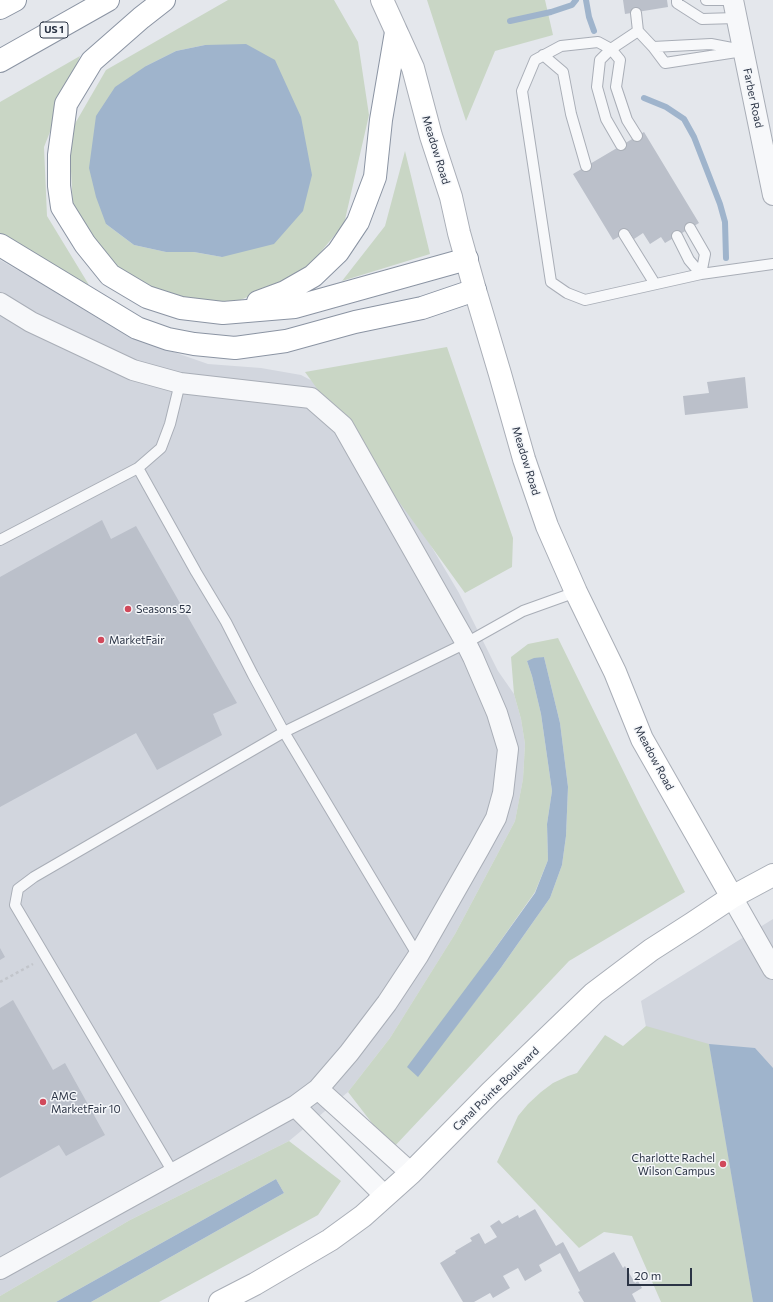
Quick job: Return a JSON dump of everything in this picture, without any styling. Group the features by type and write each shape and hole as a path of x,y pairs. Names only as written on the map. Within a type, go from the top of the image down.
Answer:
{"main road":[{"path":"0,8 15,0"},
{"name":"US 1","path":"0,61 108,0"},
{"path":"164,0 92,61 66,104 58,154 59,186 62,207 85,244 110,274 147,297 181,308 223,313 295,307 466,259"},
{"name":"Meadow Road","path":"382,0 412,68 431,136 451,197 466,259 524,459 547,526 576,592 615,672 642,739 732,897"},
{"path":"223,313 286,292 313,276 338,252 358,222 375,178 381,120 396,32"},
{"path":"0,245 137,328 168,339 194,344 235,348 286,341 355,322 422,308 475,290"},
{"name":"Canal Pointe Boulevard","path":"220,1302 255,1284 330,1240 363,1216 411,1173 490,1093 594,993 651,950 732,897 773,875"}],"street":[{"name":"Farber Road","path":"734,9 770,157 773,195"},
{"path":"0,303 31,322 133,370 180,383 312,398 343,426 466,643 497,713 508,749 503,793 496,818 481,845 418,956 387,1003 349,1053 318,1089 295,1106 0,1269"},
{"path":"732,897 773,969"},
{"path":"318,1089 411,1173"},
{"path":"295,1106 385,1196"}],"lane":[{"path":"677,0 677,3 702,18 734,9"},
{"path":"706,0 726,0"},
{"path":"636,13 638,31 665,63 743,50"},
{"path":"621,145 606,119 597,87 600,60 611,49 638,31"},
{"path":"637,136 627,120 616,87 620,60 611,49 598,42 561,46 535,60 522,91 551,282 566,293 585,300 701,274 773,264"},
{"path":"653,47 711,44 743,50"},
{"path":"544,55 562,72 571,114 586,166"},
{"path":"690,228 705,254 701,274"},
{"path":"624,234 655,284"},
{"path":"677,236 689,260 701,274"},
{"path":"0,540 138,468 161,448 170,424 180,383"},
{"path":"138,468 196,572 226,622 284,732 418,956"},
{"path":"174,1174 15,905 18,889 34,877 284,732 466,643 523,611 576,592"}],"path":[{"path":"0,982 46,956"}],"shaded area":[{"path":"0,260 145,342 208,364 261,368 301,375 347,399 377,455 459,593 498,671 514,694 521,719 525,744 523,779 515,821 455,934 390,1038 348,1092 289,1141 130,1220 0,1296"},
{"name":"Charlotte Rachel Wilson Campus","path":"773,919 773,1302 699,1302 641,1001"}],"green space":[{"path":"228,0 334,0 358,42 369,115 344,224 304,272 229,305 165,297 109,261 73,208 69,134 106,70","holes":["205,45 222,257 194,252 166,252 134,245 106,224 146,66 176,51"]},
{"path":"427,0 545,0 553,35 495,51 466,121"},
{"path":"80,56 44,147 47,216 89,285 0,236 0,102"},
{"path":"405,151 430,254 342,281 385,226"},
{"path":"447,347 513,538 512,567 465,593 305,372"},
{"path":"558,638 640,805 685,892 569,961 392,1149 348,1092 390,1038 455,934 515,821 523,779 525,744 521,719 514,694 511,657 528,644","holes":["544,657 560,723 568,787 566,836 562,865 550,898 500,969 417,1076 487,960 535,892 548,860 547,824 552,791 541,714 527,661"]},
{"path":"646,1026 709,1044 753,1302 661,1302 632,1236 604,1232 579,1248 497,1162 518,1116 541,1092 553,1083 577,1073 605,1035 623,1046"},
{"path":"289,1141 341,1181 318,1215 159,1302 91,1302 284,1193 276,1179 56,1302 0,1302 0,1296 130,1220"}],"water":[{"path":"246,44 275,60 301,117 312,175 303,211 274,244 222,257 194,252 166,252 134,245 106,224 96,197 89,168 96,116 115,87 146,66 176,51 205,45"},
{"path":"544,657 560,723 568,787 566,836 562,865 550,898 500,969 418,1077 407,1067 535,893 548,860 547,824 552,791 541,714 527,661 534,658"},
{"path":"709,1044 755,1048 773,1068 773,1302 753,1302"},
{"path":"276,1179 284,1193 91,1302 56,1302"}],"building":[{"path":"623,0 667,0 668,7 625,14"},
{"path":"644,132 699,223 665,243 661,237 650,244 643,233 634,239 629,231 613,240 573,174"},
{"path":"745,377 748,408 685,415 683,396 709,393 707,382"},
{"name":"MarketFair","path":"102,520 111,539 136,526 237,703 213,714 222,735 157,770 136,733 0,807 0,577"},
{"path":"0,948 5,957 0,960"},
{"name":"AMC MarketFair 10","path":"13,1000 53,1070 65,1063 105,1135 66,1156 59,1145 0,1178 0,1008"},
{"path":"535,1209 556,1246 563,1242 579,1272 614,1252 623,1268 625,1266 635,1283 638,1281 642,1288 632,1294 636,1302 584,1302 578,1292 580,1291 560,1253 539,1265 542,1271 525,1281 518,1268 503,1276 510,1288 493,1298 490,1293 474,1302 463,1302 440,1263 456,1253 455,1251 472,1241 470,1238 479,1233 485,1244 497,1237 490,1226 499,1220 502,1224 518,1215 519,1218"}],"waterway":[{"path":"510,21 551,12 572,5 576,0"},
{"path":"586,0 589,17 594,31"},
{"path":"644,98 666,107 684,119 694,137 720,204 725,222 726,258"}],"place":[{"name":"Seasons 52","path":"128,609"},
{"name":"MarketFair","path":"101,640"},
{"name":"AMC MarketFair 10","path":"43,1102"},
{"name":"Charlotte Rachel Wilson Campus","path":"723,1164"}]}
